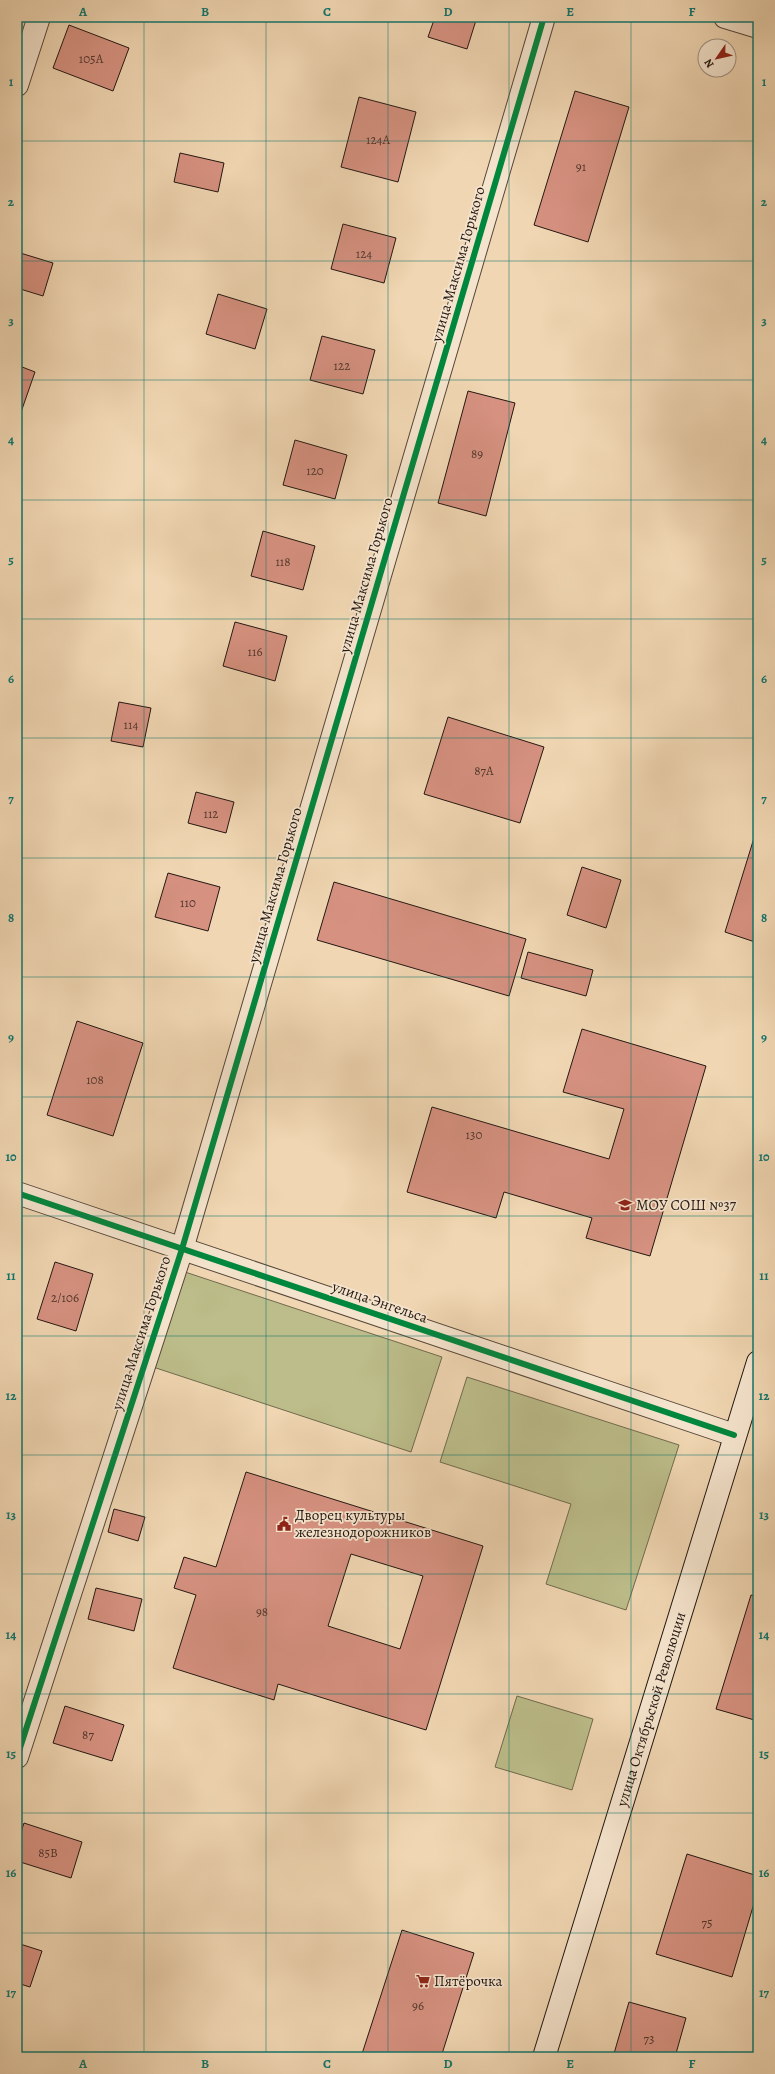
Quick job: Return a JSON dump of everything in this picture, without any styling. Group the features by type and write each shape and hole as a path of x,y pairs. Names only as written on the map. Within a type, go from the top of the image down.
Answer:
{"street":[{"path":"17,85 39,17"},
{"name":"улица Максима Горького","path":"17,1757 182,1249 544,17"},
{"path":"725,17 758,27"},
{"name":"улица Энгельса","path":"17,1192 734,1435"},
{"name":"улица Октябрьской Революции","path":"544,2057 734,1435 758,1362"}],"green space":[{"path":"185,1272 442,1357 411,1452 153,1367"},
{"path":"467,1377 679,1445 626,1610 546,1584 571,1504 440,1462"},
{"path":"517,1696 593,1719 572,1790 495,1767"}],"building":[{"path":"435,17 477,17 467,49 428,37"},
{"path":"69,25 129,48 113,91 53,68"},
{"path":"575,91 629,107 588,242 534,225"},
{"path":"359,97 416,112 398,182 341,167"},
{"path":"180,153 224,163 218,192 174,182"},
{"path":"343,224 396,238 384,283 331,269"},
{"path":"17,252 53,263 43,296 17,288"},
{"path":"218,294 267,309 255,349 206,334"},
{"path":"322,336 375,350 363,394 310,380"},
{"path":"17,365 35,372 20,415 17,414"},
{"path":"468,391 515,403 486,516 438,503"},
{"path":"295,440 347,455 335,499 283,485"},
{"path":"263,531 315,546 303,590 251,576"},
{"path":"235,622 287,636 275,681 223,666"},
{"path":"119,702 151,708 143,747 111,741"},
{"path":"448,717 544,747 520,823 424,794"},
{"path":"196,792 234,802 226,833 188,823"},
{"path":"758,825 758,943 725,932"},
{"path":"582,867 621,880 606,928 567,915"},
{"path":"168,873 220,887 208,931 155,917"},
{"path":"334,882 526,939 509,996 317,940"},
{"path":"528,952 593,970 586,996 521,978"},
{"path":"77,1021 143,1043 113,1136 47,1115"},
{"path":"582,1029 706,1066 650,1256 586,1238 592,1218 504,1192 496,1218 407,1192 432,1107 609,1159 624,1109 563,1092"},
{"path":"55,1262 93,1274 76,1331 37,1319"},
{"path":"246,1472 483,1546 426,1730 278,1684 274,1700 173,1668 196,1595 174,1588 184,1557 216,1567","holes":["351,1554 423,1576 400,1649 328,1626"]},
{"path":"114,1509 145,1517 138,1541 108,1532"},
{"path":"96,1588 142,1599 134,1631 88,1619"},
{"path":"751,1595 758,1597 758,1721 716,1709"},
{"path":"65,1706 124,1725 112,1761 53,1743"},
{"path":"24,1823 82,1842 71,1878 17,1861 17,1844"},
{"path":"687,1854 758,1876 758,1890 732,1977 656,1954"},
{"path":"402,1930 474,1953 441,2057 361,2057"},
{"path":"17,1943 42,1951 30,1987 17,1983"},
{"path":"629,2002 686,2018 675,2057 613,2057"}],"cycle path":[{"path":"17,1757 182,1249 544,17"},
{"path":"17,1193 734,1435"}],"place":[{"name":"МОУ СОШ №37","path":"625,1205"},
{"name":"Дворец культуры железнодорожников","path":"284,1524"},
{"name":"Пятёрочка","path":"423,1981"}]}
